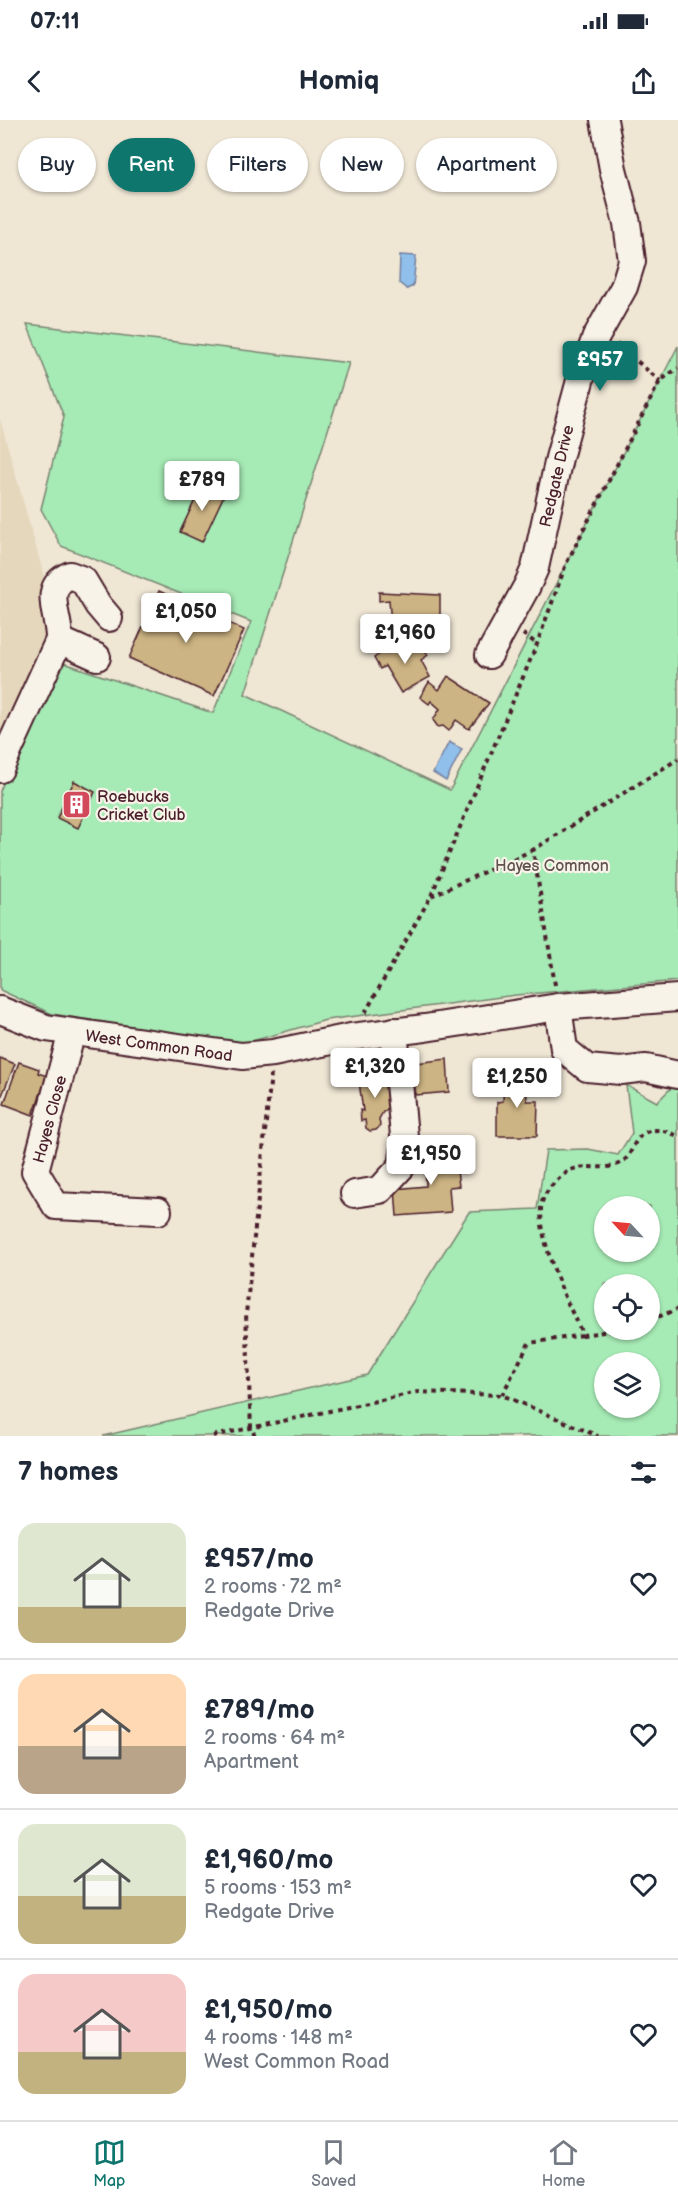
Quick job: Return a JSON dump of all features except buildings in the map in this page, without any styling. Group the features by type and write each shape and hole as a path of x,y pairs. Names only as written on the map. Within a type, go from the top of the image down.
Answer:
{"street":[{"name":"Redgate Drive","path":"489,654 527,586 534,568 559,458 578,388 600,330 624,287 632,261 627,223 613,169 604,120"},
{"path":"0,769 59,640 53,590 57,583 70,575 83,580 109,618"},
{"path":"59,640 97,657"},
{"name":"West Common Road","path":"0,1010 46,1028 242,1056 273,1053 351,1037 558,1007 678,998"},
{"path":"558,1007 564,1049 587,1068 621,1071 646,1068 678,1075"},
{"path":"354,1194 380,1191 402,1166 405,1146 393,1031"},
{"name":"Hayes Close","path":"72,1032 35,1171 56,1206 158,1211"}],"path":[{"path":"600,330 660,381"},
{"path":"351,1037 431,896 537,645 566,564 660,381 678,368"},
{"path":"431,896 533,850 678,759"},
{"path":"533,850 558,1007"},
{"path":"255,1436 250,1426 246,1314 273,1053"},
{"path":"583,1335 570,1310 545,1238 540,1209 544,1196 570,1171 621,1164 631,1154 639,1138 653,1129 678,1136"},
{"path":"660,1316 678,1309"},
{"path":"502,1395 529,1343 594,1333"},
{"path":"213,1436 250,1426 418,1392 502,1395 598,1436"}],"shaded area":[{"path":"0,419 55,615 0,737"}],"green space":[{"name":"Hayes Common","path":"27,324 349,363 245,694 450,790 678,346 678,981 516,995 326,1020 242,1044 52,1014 0,990 0,791 55,660 213,713 251,622 61,546 41,509 64,417"},
{"path":"678,1081 678,1436 103,1436 367,1375 469,1212 537,1209 546,1150 588,1149 618,1155 632,1133 626,1085 657,1102"}],"water":[{"path":"400,255 416,256 413,286 407,289 399,283"},
{"path":"449,742 462,749 446,781 433,773"}],"place":[{"name":"Roebucks Cricket Club","path":"76,805"}]}
